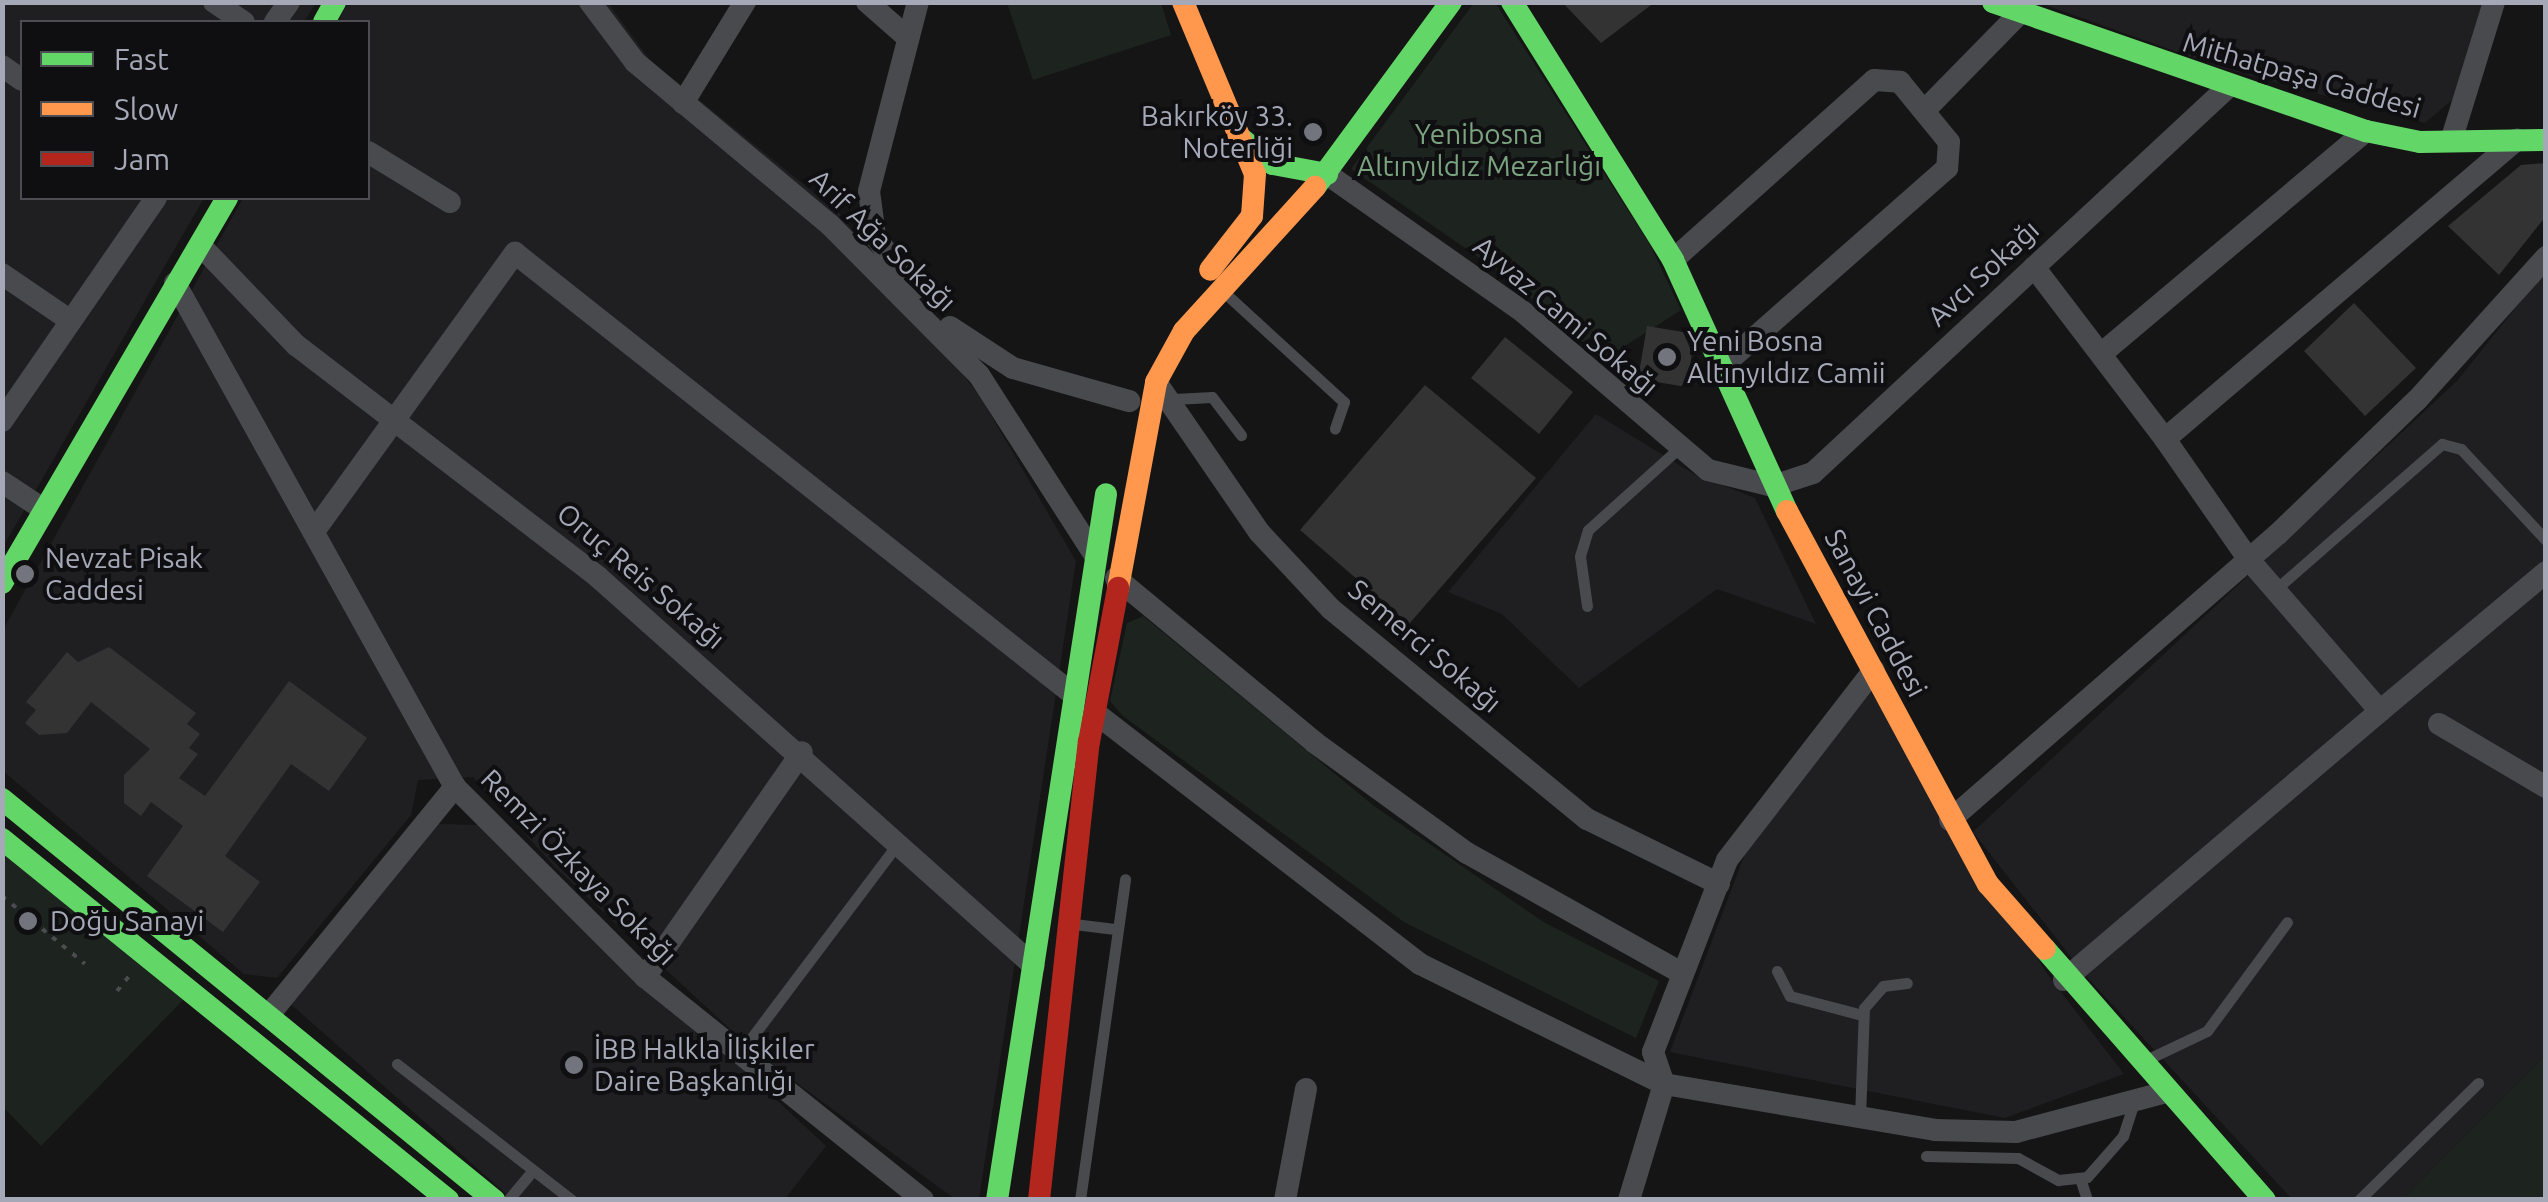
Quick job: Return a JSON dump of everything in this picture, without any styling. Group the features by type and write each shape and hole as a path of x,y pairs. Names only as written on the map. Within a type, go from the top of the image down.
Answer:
{"main road":[{"path":"1126,410 1146,351 1252,216 1255,174 1184,2"},
{"path":"1039,1200 1094,712 1116,578 1156,382 1221,290 1327,174 1451,2"},
{"name":"Sanayi Caddesi","path":"1512,2 1673,260 1717,372 1773,486 1874,670 1950,820 2064,980 2265,1200"},
{"name":"Mithatpaşa Caddesi","path":"1993,2 2020,13 2051,13 2226,90 2366,131 2450,141 2546,140"},
{"path":"1243,140 1273,164 1327,174"},
{"path":"2,583 226,200"},
{"path":"997,1200 1034,966 1070,692 1110,471"},
{"path":"2,799 486,1197"},
{"path":"2,839 448,1200"}],"street":[{"path":"214,2 241,20"},
{"name":"Arif Ağa Sokağı","path":"590,2 634,62 830,224 980,375 1095,556"},
{"path":"683,102 745,2"},
{"path":"868,2 908,38"},
{"path":"918,2 869,191 875,236 894,271 981,352 1126,410"},
{"path":"2450,141 2494,2"},
{"path":"1924,111 2020,13"},
{"path":"1673,260 1874,80 1900,82 1950,142 1947,168 1717,372"},
{"name":"Avcı Sokağı","path":"1773,486 1812,473 2226,90"},
{"path":"2100,354 2366,131"},
{"path":"2165,439 2518,139"},
{"path":"370,153 450,202"},
{"name":"Ayvaz Cami Sokağı","path":"1327,174 1523,312 1678,449 1708,470 1773,486"},
{"path":"2,422 155,200"},
{"name":"Oruç Reis Sokağı","path":"200,245 296,345 398,419 802,752 1034,966"},
{"path":"316,530 514,253 1070,692"},
{"path":"1950,820 2248,560 2417,400 2546,257"},
{"path":"2034,267 2165,439 2248,560 2380,711"},
{"path":"2,274 71,321"},
{"name":"Remzi Özkaya Sokağı","path":"176,283 316,530 455,788 645,977 737,1057 923,1200"},
{"name":"Semerci Sokağı","path":"1156,382 1174,400 1259,532 1330,608 1587,819 1719,884"},
{"path":"2,482 43,510"},
{"path":"2064,980 2546,572"},
{"path":"1116,578 1467,854 1680,972"},
{"path":"1629,1200 1664,1084 1653,1052 1680,972 1719,884 1780,783 1874,670"},
{"path":"1094,712 1407,956 1664,1084 1860,1117 2016,1132 2166,1092"},
{"path":"2439,724 2546,787"},
{"path":"645,977 802,752"},
{"path":"268,1016 455,788"},
{"path":"1285,1200 1306,1088"}],"lane":[{"path":"1221,290 1344,402 1335,428"},
{"path":"1174,400 1212,397 1241,435"},
{"path":"2275,590 2442,444 2460,449 2546,540"},
{"path":"1588,606 1580,556 1588,530 1678,449"},
{"path":"737,1057 900,842"},
{"path":"1080,1200 1124,879"},
{"path":"2141,1064 2207,1031 2287,922"},
{"path":"1069,924 1115,929"},
{"path":"1778,970 1790,996 1862,1015"},
{"path":"1860,1117 1862,1015 1884,986 1907,983"},
{"path":"397,1064 572,1200"},
{"path":"2360,1200 2478,1083"},
{"path":"1926,1156 2018,1158 2058,1180 2080,1178 2124,1136 2135,1100"},
{"path":"508,1200 532,1171"},
{"path":"2080,1178 2087,1200"}],"path":[{"path":"2,896 85,964"}],"shaded area":[{"path":"3,3 316,3 305,20 20,20 20,200 203,200 3,547"},
{"path":"348,3 608,3 650,60 839,213 981,398 1076,561 979,1199 955,1199 756,1053 556,868 473,777 418,780 411,815 277,978 244,974 3,771 3,630 242,200 370,200 370,20 339,20"},
{"path":"2040,3 2487,3 2458,95 2425,123 2219,67"},
{"path":"2545,271 2545,1055 2403,1199 2292,1199 2085,975 1973,832 2457,381"},
{"path":"1596,414 1694,474 1755,498 1816,624 1717,589 1579,688 1502,614 1448,592"},
{"path":"1871,692 2048,975 2124,1074 2005,1118 1670,1052 1749,843"},
{"path":"437,824 480,825 826,1146 785,1199 512,1199 286,1000"}],"green space":[{"path":"1007,3 1161,3 1171,35 1033,80"},
{"name":"Yenibosna Altınyıldız Mezarlığı","path":"1473,4 1496,4 1650,245 1681,310 1603,360 1507,277 1351,169"},
{"path":"1143,616 1374,806 1545,923 1659,981 1636,1038 1404,922 1123,716 1110,701 1127,623"},
{"path":"2,849 184,999 41,1146 3,1107"},
{"path":"2545,1055 2545,1199 2403,1199"}],"building":[{"path":"1562,2 1655,2 1601,43"},
{"path":"2546,163 2546,216 2499,275 2448,226 2521,165"},
{"path":"2354,303 2416,368 2365,416 2304,351"},
{"name":"Yeni Bosna Altınyıldız Camii","path":"1647,326 1683,332 1692,353 1687,387 1638,379"},
{"path":"1505,337 1573,392 1539,434 1471,378"},
{"path":"1425,385 1536,478 1409,624 1300,530"},
{"path":"109,647 196,713 187,724 200,734 189,748 198,754 179,778 205,796 289,681 367,738 329,791 291,764 225,856 260,882 223,932 147,876 183,826 151,802 141,816 124,803 124,775 150,749 91,702 67,733 39,735 25,723 36,710 26,702 67,652 78,662"}],"traffic: fast":[{"path":"325,20 335,2"},
{"path":"1315,187 1451,2"},
{"path":"1512,2 1673,260 1787,511"},
{"path":"1993,2 2366,131 2420,142 2546,140"},
{"path":"1243,140 1273,164 1327,174"},
{"path":"2,583 226,200"},
{"path":"997,1200 1106,494"},
{"path":"2,799 494,1200"},
{"path":"2,839 448,1200"},
{"path":"2045,949 2265,1200"}],"traffic: slow":[{"path":"1183,2 1255,174 1252,216 1210,270"},
{"path":"1118,588 1156,382 1184,331 1315,187"},
{"path":"1787,511 1988,884 2045,949"}],"traffic: jam":[{"path":"1039,1200 1089,742 1118,588"}],"place":[{"name":"Bakırköy 33. Noterliği","path":"1313,132"},
{"name":"Yeni Bosna Altınyıldız Camii","path":"1667,357"},
{"name":"Nevzat Pisak Caddesi","path":"25,574"},
{"name":"Doğu Sanayi","path":"28,921"},
{"name":"İBB Halkla İlişkiler Daire Başkanlığı","path":"574,1065"}]}
